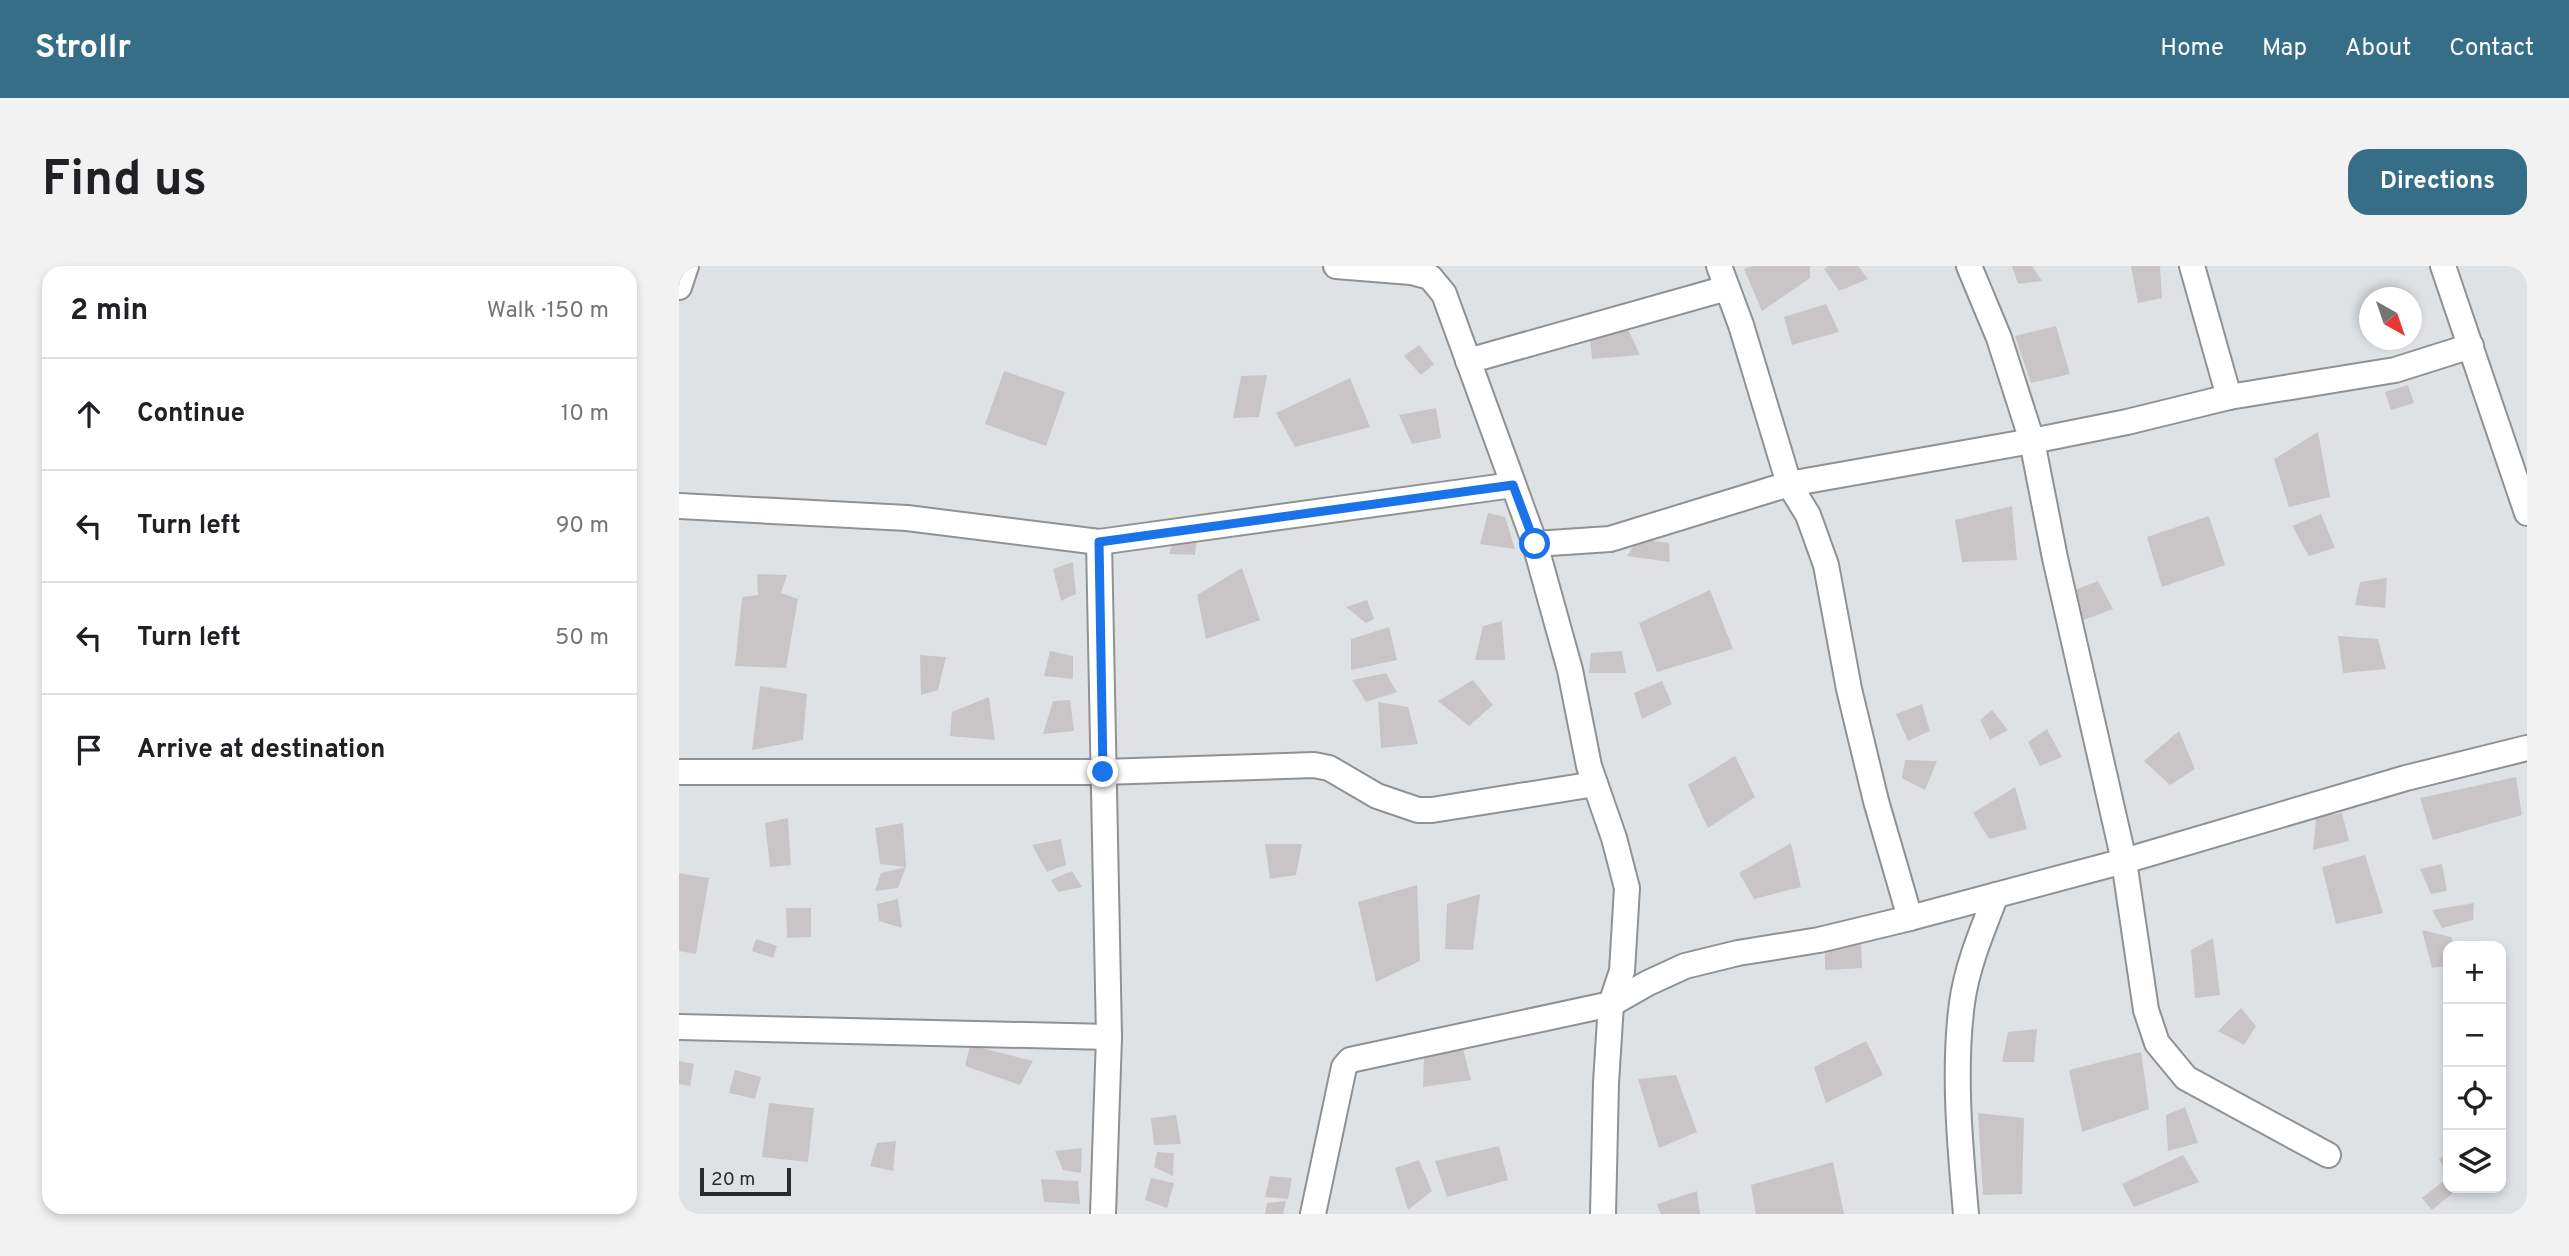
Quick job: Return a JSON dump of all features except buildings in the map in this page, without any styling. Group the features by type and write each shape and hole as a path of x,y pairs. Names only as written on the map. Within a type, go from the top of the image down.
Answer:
{"street":[{"path":"679,287 686,266"},
{"path":"1336,266 1412,272 1430,277 1444,293 1535,544 1570,670 1589,766 1627,888 1622,971 1611,1004 1606,1083 1604,1214"},
{"path":"1969,266 1999,338 2032,441 2055,558 2124,861 2146,1010 2157,1043 2186,1079 2328,1155"},
{"path":"2192,266 2229,397"},
{"path":"2443,266 2527,513"},
{"path":"1468,361 1723,277 1741,325 1789,484 1808,515 1826,565 1849,688 1876,801 1910,918"},
{"path":"1535,544 1610,539 1789,484 2032,441 2127,422 2229,397 2395,370 2471,346"},
{"path":"679,506 907,518 1099,542 1513,485"},
{"path":"1099,542 1109,1037 1103,1214"},
{"path":"1313,1214 1344,1067 1350,1060 1611,1004 1647,983 1685,967 1738,953 1819,940 1910,918 2124,861 2406,778 2527,748"},
{"path":"679,772 1103,772 1314,765 1329,768 1377,796 1404,807 1433,810 1595,784"},
{"path":"1966,1214 1959,1071 1962,1003 1973,955 1996,895"},
{"path":"679,1027 1109,1037"}],"route":[{"path":"1103,772 1099,542 1513,485 1535,544"}]}
